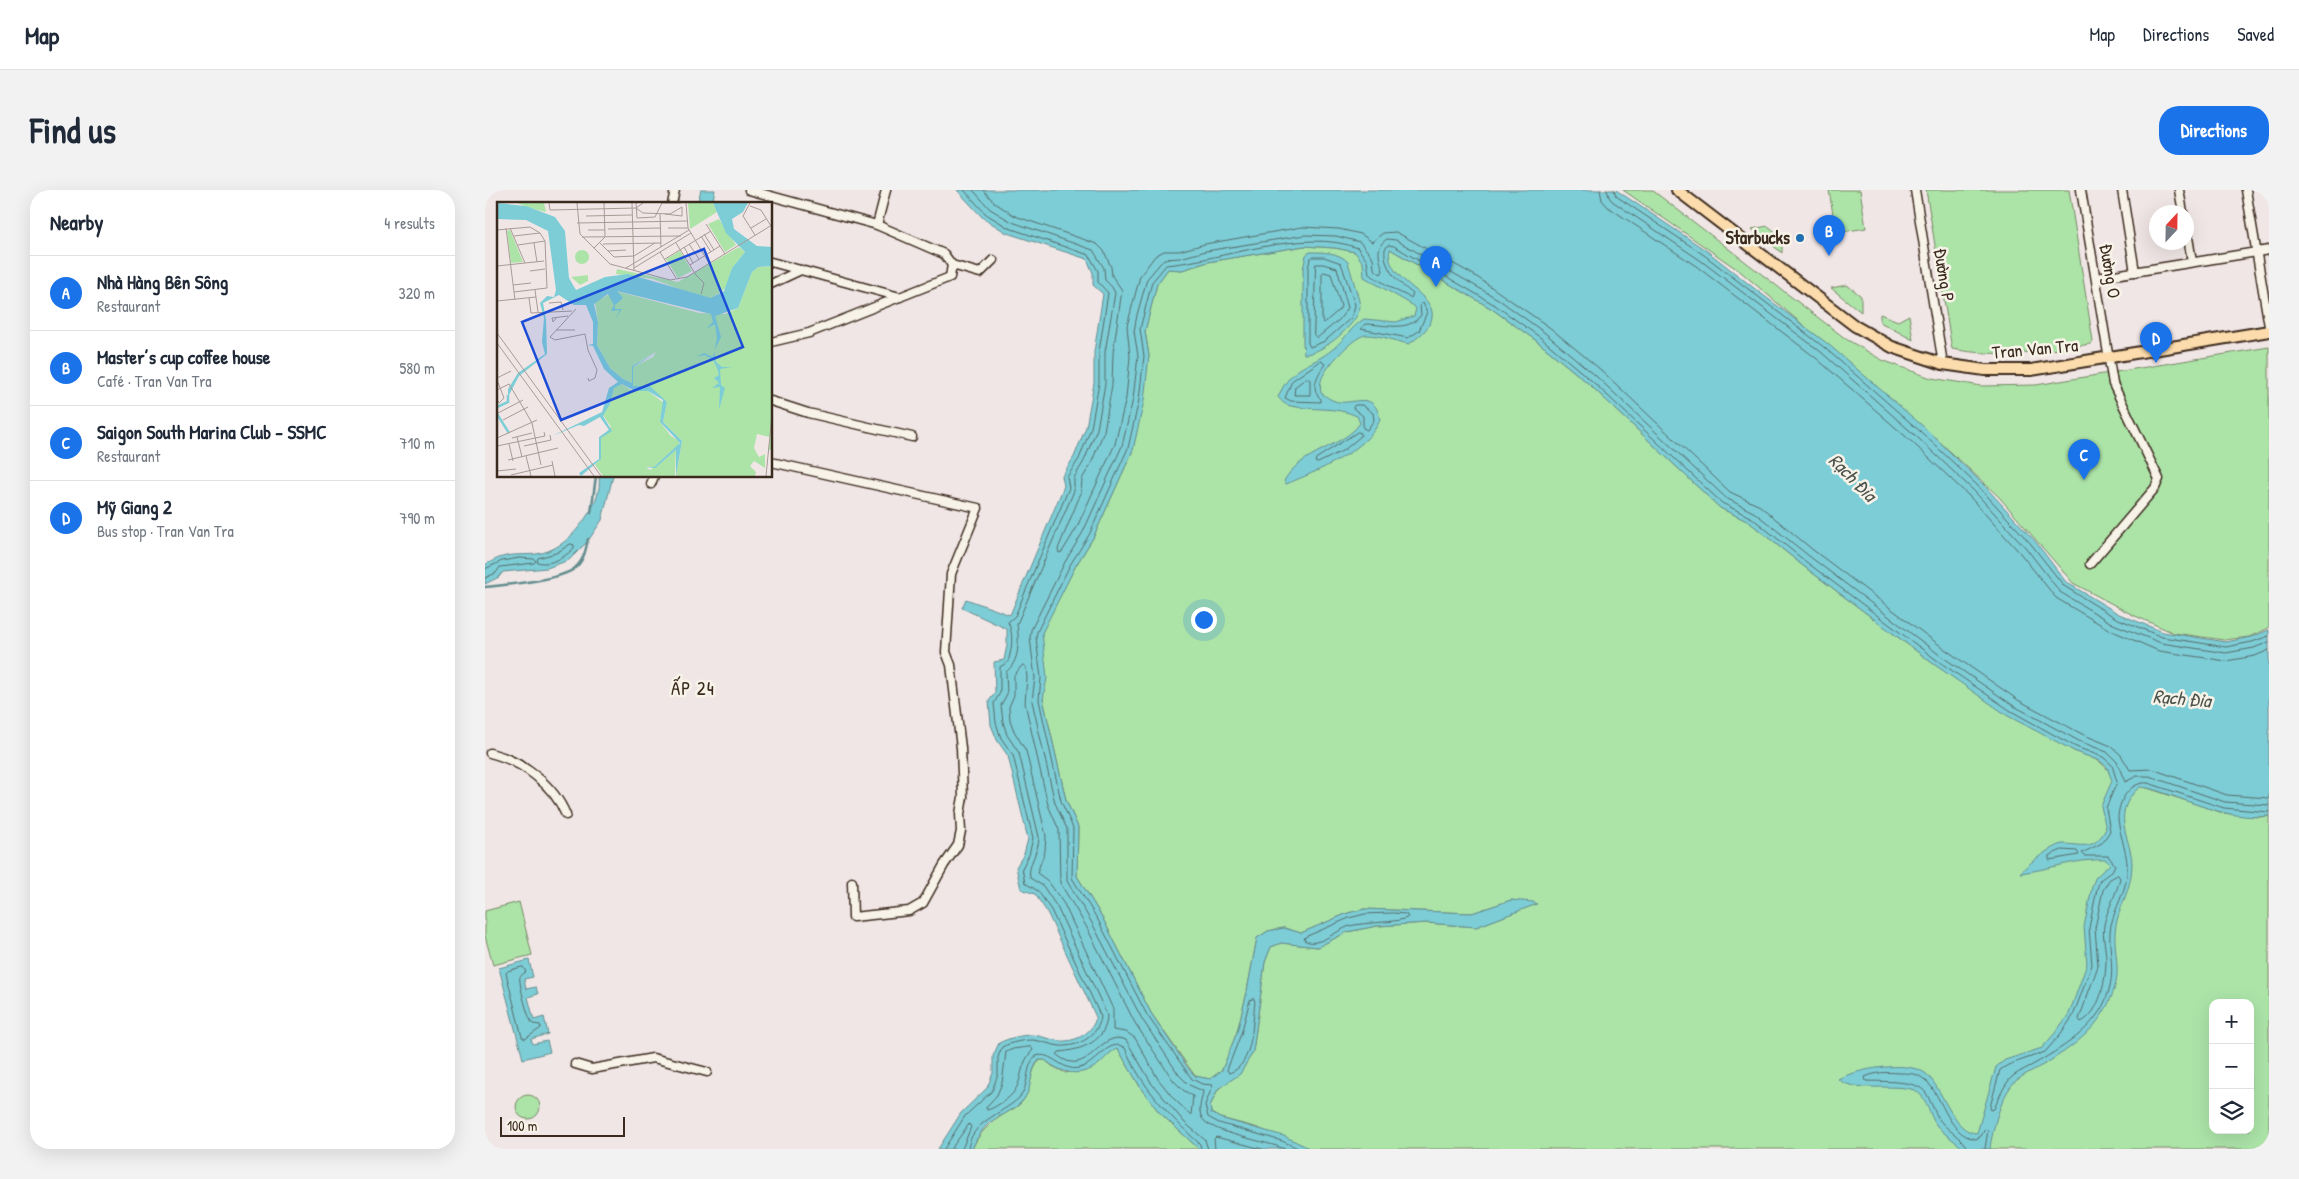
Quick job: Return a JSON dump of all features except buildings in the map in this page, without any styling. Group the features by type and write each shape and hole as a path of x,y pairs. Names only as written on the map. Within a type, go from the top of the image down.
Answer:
{"main road":[{"name":"Tran Van Tra","path":"1677,190 1855,326 1892,347 1943,364 1985,370 2019,371 2269,331"}],"street":[{"path":"749,190 877,225 943,254 953,265 980,274 993,260"},
{"path":"877,225 886,190"},
{"name":"Đường P","path":"1915,190 1943,364"},
{"name":"Đường O","path":"2081,190 2113,384 2159,481 2090,564"},
{"path":"2122,190 2135,272"},
{"path":"2179,190 2182,205"},
{"path":"2246,190 2269,326"},
{"path":"2190,250 2192,262"},
{"path":"2096,278 2269,250"},
{"path":"773,263 901,297"},
{"path":"773,342 809,333 950,277 953,265"},
{"path":"773,283 801,270"},
{"path":"773,402 809,413 912,437"},
{"path":"773,462 978,508 951,574 947,633 946,652 951,665 961,748 963,797 960,814 961,831 958,845 944,865 923,903 909,911 853,918 852,882"},
{"path":"490,753 516,764 543,782 563,806 566,815"},
{"path":"575,1064 592,1069 653,1058 707,1072"}],"green space":[{"path":"1623,190 1652,190 1846,339 1882,360 1931,378 1982,386 2036,385 2269,347 2269,628 2249,637 2224,640 2174,633 2133,615 2073,583 1999,497 1940,442 1741,272"},
{"path":"1829,190 1860,190 1866,228 1836,233"},
{"path":"1926,190 2069,190 2093,341 2090,344 2021,353 1969,352 1952,349"},
{"path":"1768,226 1782,237 1782,253 1752,229"},
{"path":"1304,246 1335,248 1355,252 1390,249 1492,309 1538,342 1589,384 1720,508 1749,522 1802,565 1935,665 2074,751 2101,763 2111,776 2223,813 2259,817 2269,816 2269,1149 1311,1149 1255,1127 1220,1118 1211,1113 1210,1106 1218,1089 1240,1073 1253,1052 1265,962 1271,947 1281,943 1318,947 1347,932 1377,926 1427,923 1476,927 1536,904 1511,900 1472,913 1364,909 1348,913 1301,933 1284,928 1268,931 1257,938 1237,1032 1222,1070 1210,1079 1195,1076 1151,1013 1102,917 1077,876 1078,827 1066,800 1043,699 1041,637 1044,626 1075,567 1093,538 1133,450 1149,356 1145,331 1157,284 1168,269 1182,270 1208,262"},
{"path":"1847,285 1861,296 1861,312 1831,288"},
{"path":"1880,314 1898,321 1909,315 1913,340 1880,322"},
{"path":"519,902 532,955 493,965 485,936 485,911"},
{"path":"1118,1049 1142,1090 1159,1112 1199,1149 972,1149 978,1137 986,1128 1022,1102 1036,1064 1040,1060 1045,1060 1066,1073 1100,1063 1113,1050"},
{"path":"528,1095 536,1099 540,1107 536,1115 528,1119 520,1115 516,1107 520,1099"}],"water":[{"path":"701,190 715,190 712,202 698,202"},
{"name":"Rạch Đỉa","path":"957,190 1616,190 1707,251 1828,344 1925,428 1982,483 2035,541 2066,582 2119,614 2163,632 2226,642 2251,637 2269,630 2269,816 2253,817 2222,812 2148,788 2140,787 2134,792 2128,801 2123,818 2132,864 2127,892 2116,925 2117,976 2109,1003 2095,1025 2086,1034 2055,1058 2020,1078 2012,1085 2002,1102 1990,1149 1964,1149 1937,1126 1922,1096 1914,1090 1896,1087 1853,1086 1838,1079 1857,1072 1882,1067 1917,1069 1931,1079 1961,1125 1968,1131 1977,1133 1996,1067 2005,1060 2042,1048 2069,1014 2087,964 2084,927 2092,887 2095,878 2110,864 2106,860 2073,862 2020,873 2040,856 2058,845 2087,845 2097,841 2106,829 2101,806 2112,781 2107,767 2100,761 2074,751 2008,716 1935,665 1802,565 1749,522 1720,508 1589,384 1538,342 1492,309 1390,249 1391,263 1398,274 1429,305 1432,316 1426,329 1409,344 1383,337 1366,335 1355,340 1337,357 1323,376 1321,393 1339,402 1364,400 1369,402 1374,405 1380,420 1364,441 1352,451 1325,467 1286,484 1284,481 1300,463 1344,438 1360,423 1357,416 1349,413 1285,404 1278,397 1289,378 1295,372 1333,349 1364,319 1396,322 1414,316 1416,309 1414,306 1364,277 1363,263 1355,252 1335,248 1304,246 1208,262 1182,270 1168,269 1157,284 1145,331 1149,356 1144,401 1133,450 1093,538 1075,567 1042,633 1047,678 1043,699 1066,800 1078,827 1077,876 1102,917 1151,1013 1195,1076 1210,1079 1222,1070 1237,1032 1257,938 1268,931 1284,928 1301,933 1348,913 1364,909 1472,913 1511,900 1537,904 1476,927 1427,923 1377,926 1347,932 1318,947 1281,943 1271,947 1265,962 1253,1052 1240,1074 1218,1089 1210,1106 1211,1113 1220,1118 1284,1136 1311,1149 1199,1149 1159,1112 1142,1090 1118,1049 1110,1053 1099,1064 1078,1073 1065,1071 1045,1060 1039,1060 1034,1069 1027,1095 1021,1103 989,1123 981,1132 972,1149 938,1149 961,1113 987,1088 993,1073 993,1056 999,1043 1015,1037 1029,1035 1060,1041 1072,1040 1088,1032 1096,1017 1047,912 1035,894 1021,889 1016,867 1024,854 1028,839 1008,756 997,740 991,725 989,701 995,693 994,662 1004,660 1007,645 1007,629 962,608 966,599 1010,615 1064,486 1062,476 1074,457 1086,427 1094,383 1094,352 1103,294 1093,285 1093,273 1087,259 1007,233 983,218"},
{"path":"1310,252 1335,254 1348,262 1360,307 1353,322 1338,337 1320,349 1304,354 1303,269 1306,255"},
{"path":"599,478 612,478 602,520 588,541 569,560 547,568 503,572 499,577 485,584 485,565 504,556 544,552 566,541 587,516 595,502"},
{"path":"529,960 533,977 524,979 526,989 536,987 538,994 528,997 534,1020 544,1017 548,1034 531,1039 533,1044 547,1041 550,1052 523,1059 499,968"}],"waterway":[{"path":"591,513 596,478"},
{"path":"485,587 547,579 570,572 581,561 588,539"}],"place":[{"name":"Starbucks","path":"1800,238"},
{"name":"Master’s cup coffee house","path":"1829,256"},
{"name":"Nhà Hàng Bên Sông","path":"1436,287"},
{"name":"Mỹ Giang 2","path":"2156,363"},
{"name":"Saigon South Marina Club - SSMC","path":"2084,480"}],"district":[{"name":"ẤP 24","path":"693,688"}]}
